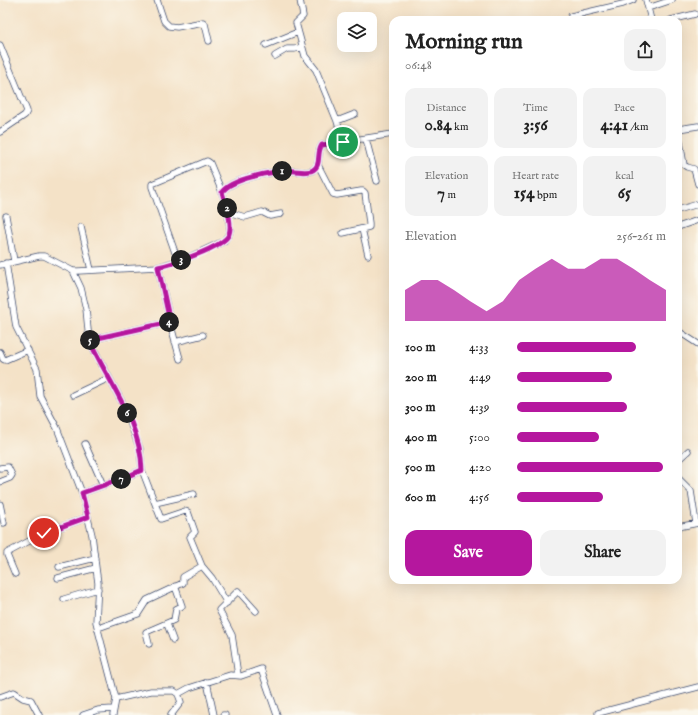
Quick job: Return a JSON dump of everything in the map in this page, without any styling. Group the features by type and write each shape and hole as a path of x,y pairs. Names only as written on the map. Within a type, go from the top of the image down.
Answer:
{"street":[{"path":"157,0 164,21 169,26 177,27 203,22 205,24 209,41"},
{"path":"300,0 303,17 296,22 302,46 306,58 316,70 337,121 343,142"},
{"path":"571,16 623,4 633,0"},
{"path":"646,0 650,16"},
{"path":"648,8 672,0"},
{"path":"682,17 695,14"},
{"path":"266,45 298,32"},
{"path":"0,45 27,111 25,115 0,132"},
{"path":"274,56 287,49 295,49 302,46"},
{"path":"337,121 355,114"},
{"path":"682,131 698,126"},
{"path":"343,233 367,228 369,226 364,192 361,191 338,195 333,194 318,166 318,151 322,145 389,135"},
{"path":"366,138 377,181"},
{"path":"682,154 684,165 694,169 698,184"},
{"path":"83,715 96,710 113,712 116,699 96,618 98,589 95,558 88,517 82,493 57,428 40,396 38,372 16,327 3,264 33,256 42,256 73,271 158,267 178,261 192,256 218,244 228,237 230,230 228,212 222,192 210,163 207,161 152,184 178,261"},
{"path":"222,192 228,185 259,175 278,171 310,172 318,166"},
{"path":"682,209 698,204"},
{"path":"228,212 246,217 262,212 270,216 281,214"},
{"path":"6,216 14,261"},
{"path":"682,226 698,220"},
{"path":"81,227 91,270"},
{"path":"362,229 368,255"},
{"path":"158,267 180,359"},
{"path":"73,271 81,288 86,310 89,340 124,406 138,442 141,453 142,470 161,518 185,511 188,512 195,532 190,537 202,566 212,578 227,603"},
{"path":"89,340 170,322"},
{"path":"682,334 698,344"},
{"path":"176,342 203,335"},
{"path":"0,352 5,360 28,350"},
{"path":"74,395 109,378"},
{"path":"85,444 103,485"},
{"path":"682,456 688,451"},
{"path":"0,468 8,467 12,475 10,478 0,482"},
{"path":"82,493 142,470"},
{"path":"682,482 691,491 697,523 682,526"},
{"path":"155,503 194,494"},
{"path":"0,504 4,523"},
{"path":"15,574 7,553 44,533 88,517"},
{"path":"59,567 95,558"},
{"path":"98,628 138,614 147,600 184,582 182,577 202,566"},
{"path":"58,578 96,568"},
{"path":"149,644 146,632 167,624 175,619 176,609 182,606 175,586"},
{"path":"64,599 98,589"},
{"path":"238,676 231,633 219,612 238,591 256,611"},
{"path":"167,624 173,640"},
{"path":"178,694 189,688 230,675 238,676 261,669 277,715"},
{"path":"207,682 214,715"},
{"path":"598,713 698,687"},
{"path":"116,699 151,692 174,691 178,694 181,700 171,715"},
{"path":"0,697 14,692 23,698 31,700 39,715"}],"route":[{"path":"44,533 88,517 82,493 142,470 140,449 124,406 89,340 170,322 158,267 192,256 224,241 228,237 230,230 228,212 222,192 225,187 233,183 269,172 310,172 318,166 318,151 322,145 343,142"}]}
